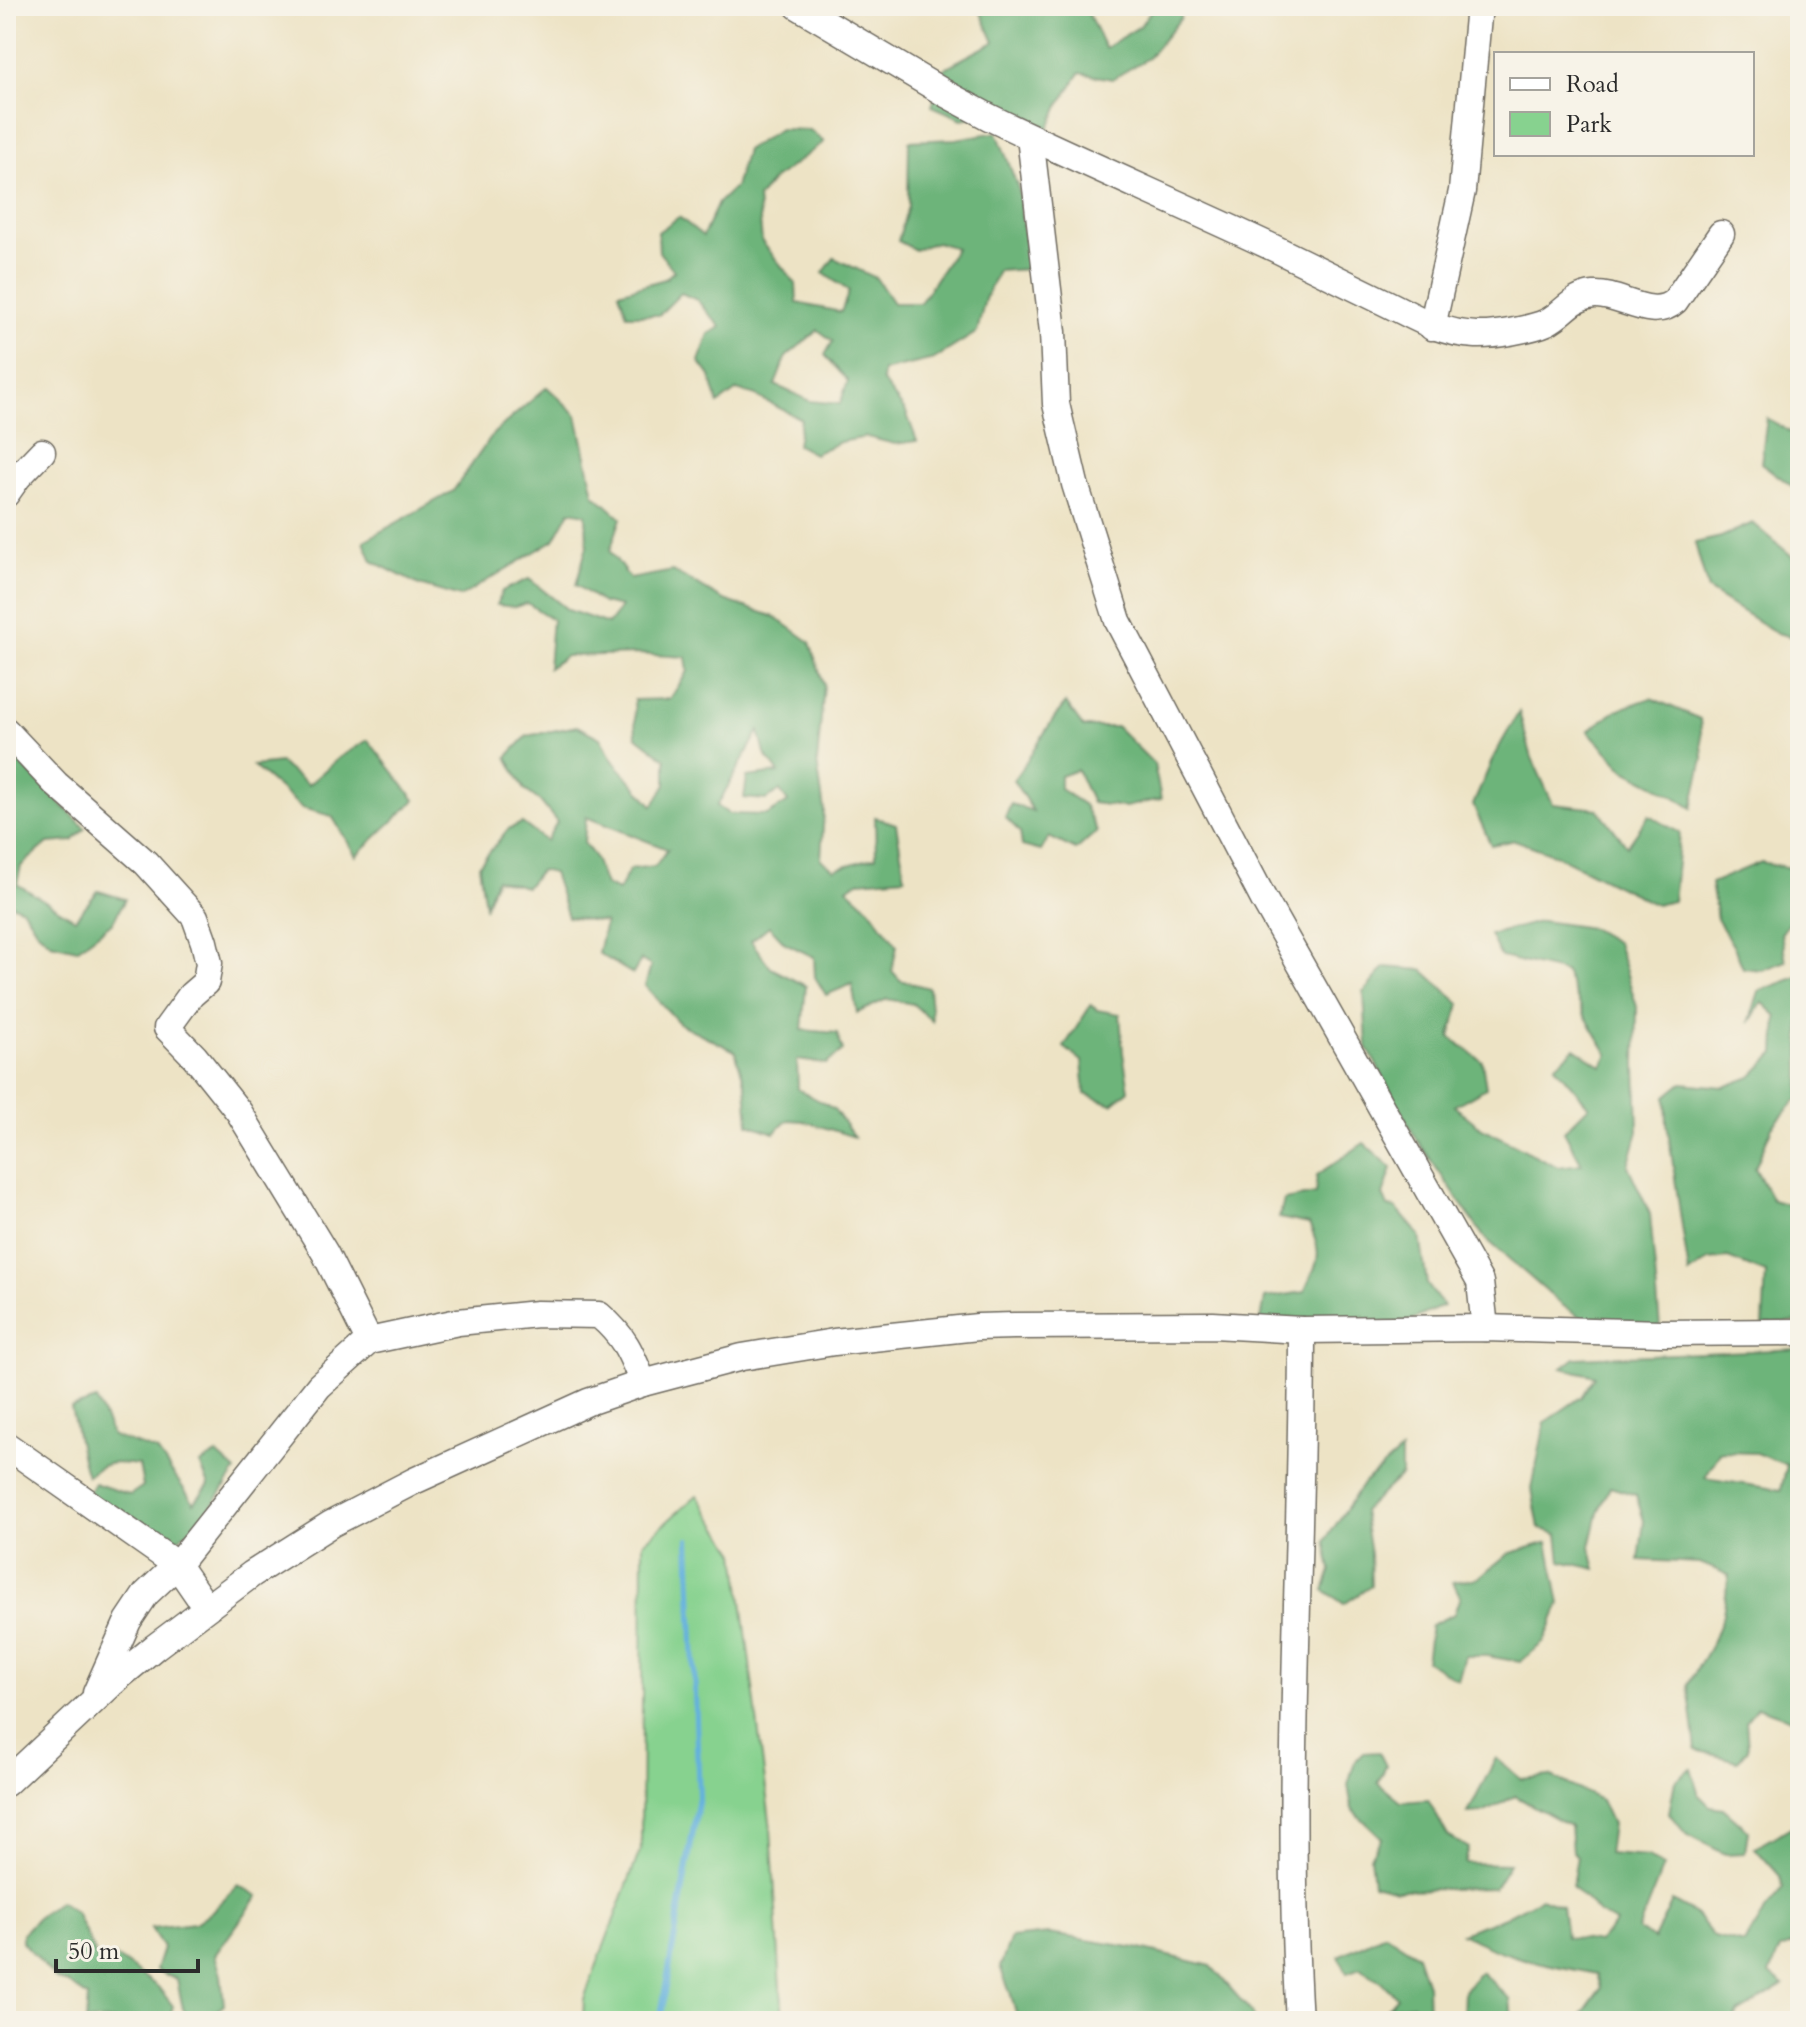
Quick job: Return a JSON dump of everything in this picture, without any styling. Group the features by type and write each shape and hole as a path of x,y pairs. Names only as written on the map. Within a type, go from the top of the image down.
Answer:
{"street":[{"path":"798,6 948,95 1030,137 1273,248 1432,327 1475,335 1494,335 1547,322 1568,305 1596,295 1650,309 1665,308 1675,301 1721,234"},
{"path":"1432,327 1462,191 1479,6"},
{"path":"1030,137 1053,332 1056,404 1075,484 1118,621 1263,898 1480,1282 1485,1328"},
{"path":"10,478 42,452"},
{"path":"6,731 56,784 146,863 195,917 209,963 206,982 191,995 167,1028 239,1112 325,1253 369,1341"},
{"path":"93,1700 128,1621 146,1594 177,1565 319,1386 369,1341 458,1322 537,1314 599,1315 626,1343 643,1383"},
{"path":"6,1783 120,1676 206,1607 331,1524 414,1481 588,1402 643,1383 742,1357 834,1342 978,1327 1213,1325 1302,1330 1485,1328 1661,1333 1800,1332"},
{"path":"1299,2021 1295,1937 1294,1740 1302,1330"},
{"path":"6,1445 177,1565 206,1607"}],"green space":[{"path":"978,6 1098,6 1087,11 1105,48 1140,26 1154,6 1181,6 1181,18 1148,58 1112,79 1080,73 1060,104 1043,140 994,112 962,119 932,106 945,68 994,42"},
{"path":"780,129 810,130 824,142 773,180 758,198 762,242 796,284 797,303 841,312 849,291 823,273 834,258 876,278 893,303 920,303 956,248 936,242 915,250 898,241 908,206 909,141 956,139 997,132 1018,188 1028,269 998,271 985,299 977,332 934,359 883,371 882,381 906,412 917,441 895,444 867,437 840,442 814,454 797,445 801,419 737,390 718,404 710,376 699,361 709,334 721,327 697,300 681,293 659,315 627,315 619,292 665,279 674,271 659,252 658,232 679,217 703,236 718,203 735,187 746,150","holes":["818,330 833,341 825,355 848,381 840,404 810,401 775,385 786,357"]},
{"path":"547,387 577,415 594,494 621,518 610,551 630,579 673,571 724,600 775,617 810,642 824,685 817,762 824,810 821,859 834,869 876,857 875,817 896,824 905,877 859,881 847,888 869,908 897,945 892,971 900,980 929,988 932,1021 913,1004 887,999 857,1013 852,984 826,995 815,977 814,957 785,943 769,926 751,941 771,968 806,986 802,1030 837,1033 843,1051 826,1064 797,1060 798,1089 834,1109 854,1137 804,1121 788,1120 774,1133 749,1124 746,1086 735,1051 680,1024 645,986 651,966 641,960 633,974 598,953 605,922 568,917 553,873 540,870 526,887 496,879 485,906 479,865 508,829 522,823 546,841 557,822 540,801 525,790 507,757 527,736 577,726 600,738 614,762 653,806 666,785 666,759 636,736 634,700 670,699 688,671 686,657 638,654 566,656 548,668 552,619 527,603 515,607 497,605 502,591 529,579 568,610 608,624 621,607 603,603 576,585 587,546 586,514 570,511 554,540 460,597 419,585 372,561 364,541 453,491 494,433","holes":["759,731 765,754 779,773 747,777 744,798 766,800 780,791 788,802 767,815 729,814 717,806","586,817 667,849 668,849 655,866 630,869 618,891 605,885 594,856 584,843"]},
{"path":"1767,418 1800,438 1800,492 1761,463"},
{"path":"1753,523 1800,563 1800,639 1777,633 1708,590 1695,543 1721,537"},
{"path":"1651,698 1700,719 1703,758 1692,808 1625,770 1588,731 1617,710"},
{"path":"1066,703 1083,727 1117,727 1154,764 1161,799 1125,807 1092,803 1077,770 1060,776 1060,789 1084,805 1097,831 1076,850 1049,837 1041,851 1022,846 1020,832 1005,817 1011,804 1033,811 1013,780"},
{"path":"1519,712 1532,758 1553,804 1598,809 1627,846 1649,815 1680,833 1673,901 1656,905 1556,855 1515,840 1491,845 1473,805 1494,756"},
{"path":"368,740 415,800 356,856 332,816 302,808 253,766 280,763 308,785 340,757"},
{"path":"6,760 21,764 85,828 73,841 48,843 21,866 17,884 75,919 98,891 125,899 113,922 77,949 51,943 36,930 23,909 6,902"},
{"path":"1761,862 1800,870 1800,907 1781,934 1786,961 1762,970 1743,968 1717,919 1711,883"},
{"path":"1542,921 1591,928 1617,943 1637,1007 1638,1131 1628,1166 1650,1214 1660,1328 1588,1322 1562,1305 1484,1237 1415,1137 1367,1047 1364,992 1385,967 1423,970 1460,1004 1450,1037 1482,1061 1486,1088 1454,1106 1480,1127 1558,1167 1582,1164 1564,1131 1589,1106 1555,1066 1575,1048 1602,1066 1608,1054 1584,1014 1565,972 1501,957 1490,935"},
{"path":"1800,976 1800,1100 1796,1100 1772,1127 1755,1168 1772,1200 1800,1208 1800,1322 1763,1325 1766,1273 1728,1258 1709,1260 1689,1274 1667,1124 1666,1096 1682,1083 1724,1087 1751,1077 1775,1053 1777,1016 1762,1002 1749,1023 1759,991"},
{"path":"1091,1005 1097,1010 1120,1014 1129,1090 1112,1104 1085,1094 1082,1061 1064,1047"},
{"path":"1364,1143 1392,1168 1383,1195 1388,1207 1396,1208 1420,1236 1427,1284 1443,1306 1405,1323 1260,1325 1265,1298 1304,1292 1317,1258 1317,1244 1309,1224 1279,1218 1284,1200 1315,1194 1317,1175"},
{"path":"1800,1349 1800,1722 1757,1707 1746,1721 1748,1749 1738,1761 1696,1750 1688,1685 1713,1641 1723,1614 1729,1575 1700,1563 1639,1560 1644,1521 1636,1495 1610,1487 1598,1513 1590,1547 1596,1569 1561,1561 1558,1534 1539,1528 1532,1489 1545,1422 1581,1397 1595,1376 1562,1368 1575,1358","holes":["1720,1452 1756,1453 1787,1465 1781,1490 1705,1478"]},
{"path":"96,1400 112,1436 157,1451 194,1503 209,1485 200,1464 217,1454 236,1471 202,1520 173,1543 141,1530 87,1495 94,1483 130,1495 143,1486 139,1465 106,1465 87,1476 71,1408"},
{"path":"1401,1451 1401,1475 1363,1511 1371,1586 1344,1604 1324,1590 1331,1570 1325,1541 1363,1484"},
{"path":"697,1495 736,1553 771,1829 783,2021 583,2021 584,1999 641,1848 643,1543"},
{"path":"1548,1542 1560,1604 1544,1642 1520,1662 1465,1656 1458,1680 1426,1661 1431,1625 1454,1614 1460,1596 1453,1582 1478,1578 1508,1554"},
{"path":"1379,1752 1386,1766 1378,1783 1401,1802 1428,1800 1448,1836 1469,1848 1465,1863 1509,1864 1494,1888 1397,1890 1373,1884 1370,1856 1382,1838 1352,1809 1348,1785 1355,1761 1363,1753"},
{"path":"1496,1758 1521,1779 1550,1776 1601,1800 1612,1824 1608,1854 1648,1857 1663,1867 1638,1930 1654,1939 1672,1901 1694,1913 1714,1937 1744,1944 1783,1888 1780,1876 1755,1848 1791,1827 1800,1835 1800,1942 1780,1949 1770,1974 1784,1985 1738,2013 1733,2021 1577,2021 1601,1988 1597,1974 1511,1955 1461,1933 1505,1917 1541,1898 1562,1906 1566,1937 1598,1942 1616,1923 1599,1913 1572,1886 1577,1856 1572,1851 1570,1826 1515,1796 1485,1812 1468,1813"},
{"path":"1691,1768 1699,1795 1710,1806 1723,1808 1748,1830 1745,1853 1725,1854 1688,1835 1669,1813 1675,1781"},
{"path":"238,1885 258,1896 215,1955 224,2005 203,2021 193,2021 183,2009 177,1980 156,1970 163,1948 151,1928 195,1923"},
{"path":"59,1901 76,1913 101,1966 107,1966 115,1956 158,1987 173,2006 170,2017 155,2021 86,2021 88,1997 56,1979 22,1942 22,1934"},
{"path":"1049,1934 1136,1948 1211,1966 1252,2013 1254,2021 1018,2021 1000,1967 1011,1938"},
{"path":"1385,1934 1417,1955 1427,1985 1428,2015 1413,2004 1387,2008 1397,1997 1380,1981 1360,1968 1347,1973 1339,1956"},
{"path":"1481,1972 1510,1999 1512,2021 1463,2021 1464,1990"}],"waterway":[{"path":"660,2021 699,1797 689,1540"}]}
